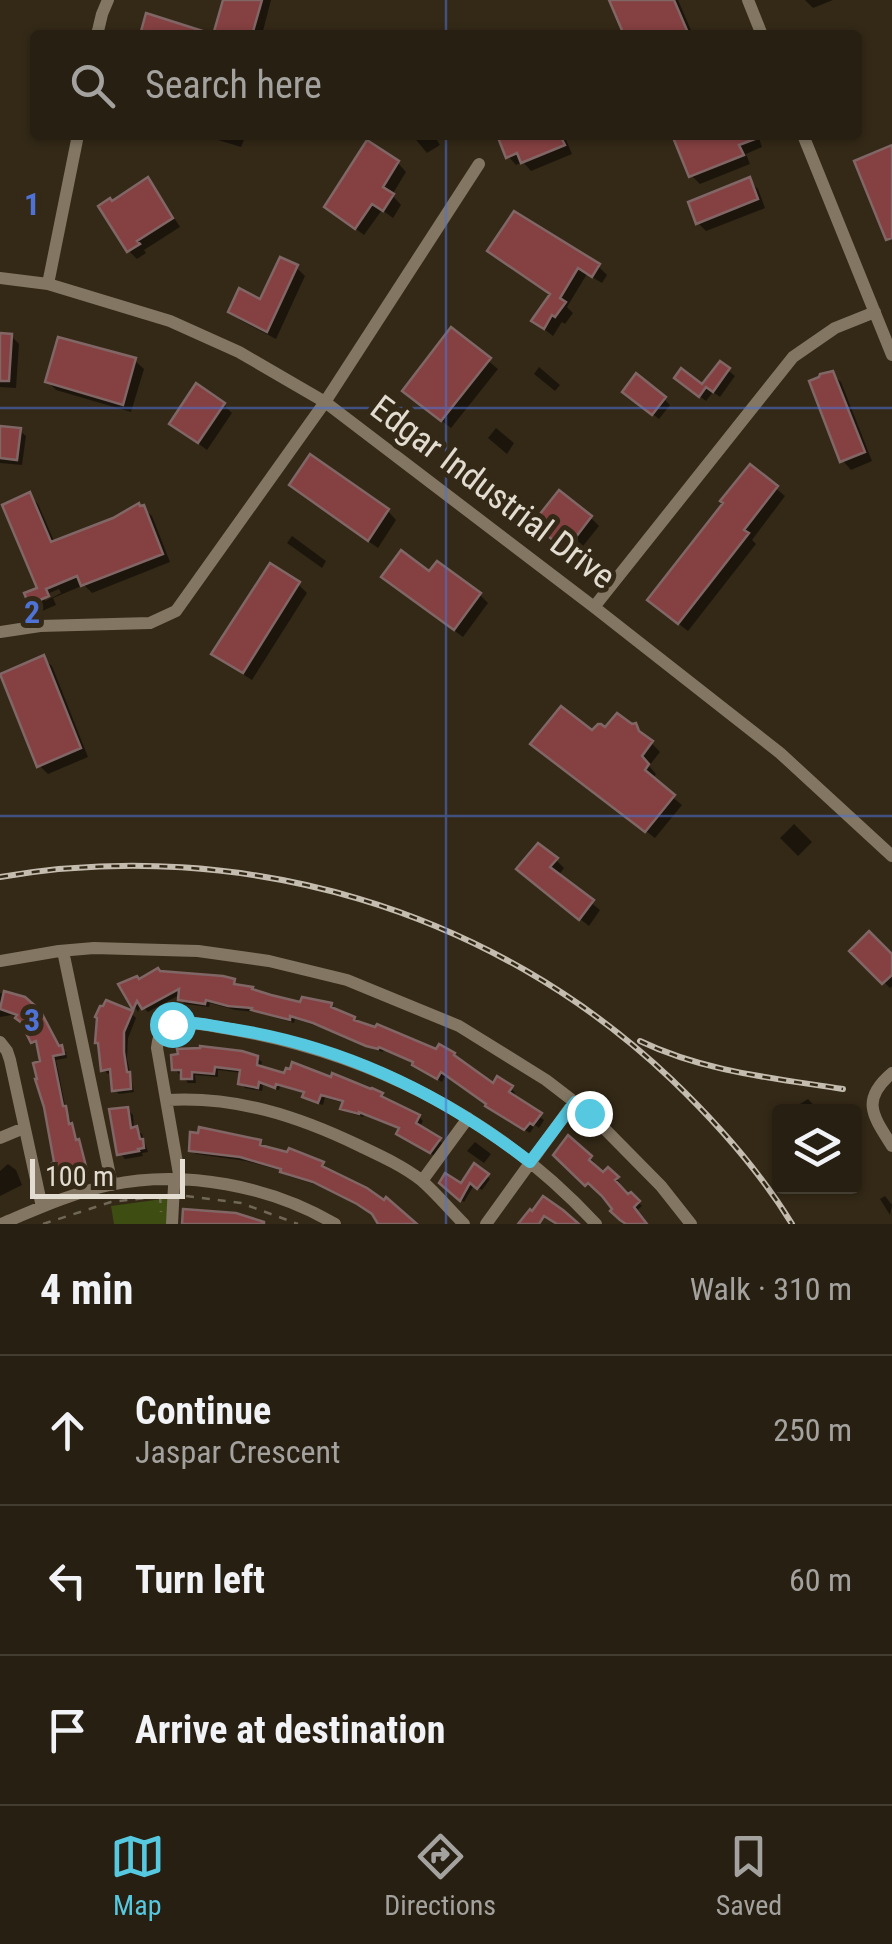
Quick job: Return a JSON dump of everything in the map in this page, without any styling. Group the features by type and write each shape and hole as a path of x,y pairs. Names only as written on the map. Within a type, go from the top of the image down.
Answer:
{"street":[{"path":"99,30 108,0"},
{"path":"748,0 760,30"},
{"path":"48,284 77,140"},
{"path":"805,140 892,355"},
{"path":"0,632 40,626 150,622 176,611 325,402 480,164"},
{"name":"Edgar Industrial Drive","path":"0,278 48,284 170,320 239,352 325,402 780,753 892,856"},
{"path":"594,607 793,357 834,328 875,312"},
{"path":"0,962 94,948 213,952 334,976 459,1026 528,1068 575,1102 661,1186 691,1224"},
{"path":"63,951 112,1185"},
{"path":"172,1224 174,1186 179,1180 157,1042 165,1028 181,1022 262,1034 318,1048 388,1075 468,1118 530,1162 592,1222"},
{"path":"0,1042 10,1060 42,1208"},
{"path":"892,1073 879,1085 872,1100 875,1118 892,1146"},
{"path":"167,1100 251,1105 334,1133 401,1166 422,1181 464,1224"},
{"path":"486,1224 575,1102"},
{"path":"422,1181 468,1118"},
{"path":"0,1138 24,1128"},
{"path":"1,1224 73,1195 112,1185 179,1180 260,1192 318,1213 336,1224"}],"green space":[{"path":"170,1198 168,1224 114,1224 111,1206"}],"building":[{"path":"223,0 262,0 253,30 214,30"},
{"path":"609,0 674,0 687,30 622,30"},
{"path":"146,13 200,30 141,30"},
{"path":"367,140 399,161 383,187 394,194 383,211 372,204 355,229 324,207"},
{"path":"499,140 562,140 565,145 521,163 517,153 506,158"},
{"path":"674,140 752,140 739,145 744,155 689,177"},
{"path":"892,145 892,238 886,240 854,161"},
{"path":"148,177 173,218 127,252 98,206"},
{"path":"750,177 758,199 696,224 688,202"},
{"path":"514,211 600,264 592,277 578,268 560,298 566,302 544,329 531,321 550,294 487,251"},
{"path":"280,257 298,265 267,332 228,312 239,288 260,299"},
{"path":"451,327 491,358 441,421 402,391"},
{"path":"0,333 12,334 9,381 0,381"},
{"path":"58,337 136,358 123,405 45,382"},
{"path":"720,361 730,368 713,392 706,387 699,397 674,378 681,368 702,384"},
{"path":"833,371 865,452 840,462 809,381"},
{"path":"636,373 666,397 652,415 622,392"},
{"path":"196,383 225,403 198,443 169,424"},
{"path":"0,426 21,428 17,460 0,458"},
{"path":"310,454 389,509 368,541 289,485"},
{"path":"750,464 778,486 744,530 749,533 678,624 647,600"},
{"path":"559,490 592,516 566,550 532,524"},
{"path":"30,492 51,542 113,518 139,503 144,505 163,554 81,586 77,576 46,589 49,596 29,605 24,593 37,588 2,505"},
{"path":"401,550 429,571 437,561 481,593 454,630 381,577"},
{"path":"270,563 300,582 243,673 211,654"},
{"path":"44,655 81,748 37,767 0,674"},
{"path":"561,706 592,730 598,724 605,727 617,713 636,723 639,731 653,741 642,756 649,764 645,770 675,795 645,832 530,744"},
{"path":"538,843 558,858 550,867 594,900 579,920 516,869"},
{"path":"869,931 892,954 892,975 882,984 849,951"},
{"path":"158,968 223,976 235,979 234,984 300,1002 302,997 332,1003 331,1007 355,1017 354,1020 375,1027 377,1024 436,1049 439,1044 493,1083 497,1076 513,1086 509,1092 542,1113 524,1130 441,1072 437,1079 412,1065 413,1062 379,1047 366,1046 290,1016 290,1020 252,1008 206,1000 205,1004 178,1000 179,989 142,1009 137,1001 133,1010 118,984 137,976 139,979"},
{"path":"4,991 25,997 40,1010 59,1046 62,1045 64,1054 53,1056 63,1106 76,1140 79,1139 87,1170 56,1178 35,1079 33,1063 40,1061 36,1041 31,1043 25,1031 30,1029 15,1018 17,1015 0,1009"},
{"path":"106,1000 133,1011 124,1032 131,1089 112,1091 110,1069 101,1071 95,1017"},
{"path":"200,1046 258,1056 257,1065 284,1073 292,1062 372,1088 420,1115 416,1123 441,1138 430,1153 396,1134 399,1128 340,1109 343,1101 321,1095 318,1103 302,1097 304,1092 276,1084 275,1088 259,1082 258,1088 238,1084 240,1070 215,1067 214,1074 192,1072 192,1079 181,1079 181,1070 172,1070 171,1055 178,1054 177,1049"},
{"path":"128,1107 131,1128 137,1126 144,1148 117,1155 109,1109"},
{"path":"199,1127 261,1140 260,1145 287,1152 289,1148 324,1162 322,1166 384,1200 386,1197 417,1224 378,1224 372,1214 357,1204 313,1182 280,1172 281,1169 240,1157 189,1151 190,1132 198,1133"},
{"path":"568,1135 592,1156 589,1160 603,1172 608,1167 619,1177 615,1180 640,1201 634,1207 647,1224 626,1224 620,1220 602,1196 588,1183 585,1186 553,1155"},
{"path":"474,1163 489,1174 477,1189 470,1183 460,1201 439,1183 445,1173 461,1183"},
{"path":"543,1196 579,1224 557,1224 544,1216 539,1224 518,1224"},
{"path":"183,1209 236,1213 264,1224 182,1224"}],"railway":[{"path":"0,877 91,867 182,867 271,878 359,899 444,930 525,970 601,1020 671,1079 736,1147 792,1224"},
{"path":"640,1041 714,1067 843,1089"}],"route":[{"path":"172,1024 262,1034 358,1062 444,1103 530,1162 575,1102 589,1113"}]}
